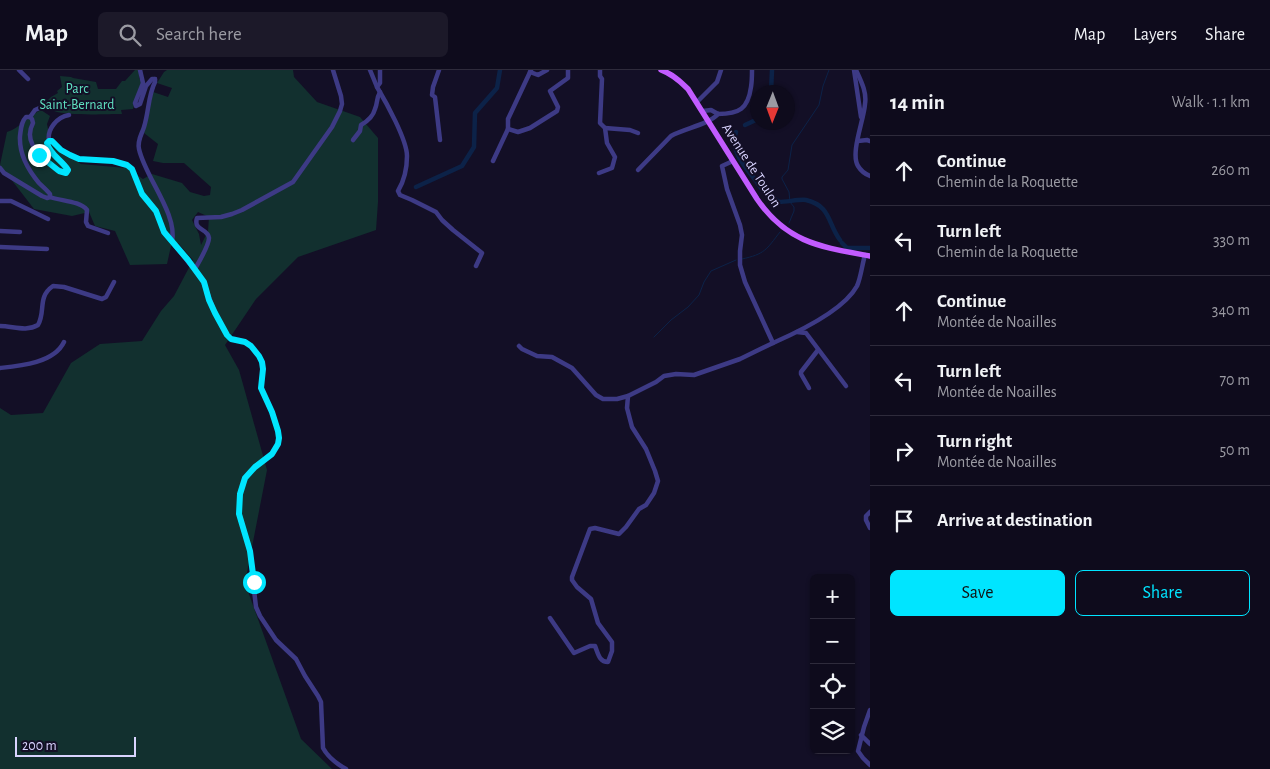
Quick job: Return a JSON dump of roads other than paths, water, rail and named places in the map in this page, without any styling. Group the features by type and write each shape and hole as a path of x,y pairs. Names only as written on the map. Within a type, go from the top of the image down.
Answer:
{"main road":[{"name":"Avenue de Toulon","path":"661,70 678,79 688,89 763,209 781,227 810,243 832,250 867,256"}],"street":[{"path":"19,70 28,79"},
{"path":"140,70 143,83 135,103 136,106 140,104 146,86 152,79 155,79 156,82 150,96 144,126 138,143 139,150 149,176 169,214 173,237 172,242"},
{"path":"195,269 209,239 208,235 197,225 197,218 221,217 242,210 289,185 296,179 332,127 340,111 342,104 341,96 333,70"},
{"path":"370,70 402,136 407,156 403,182 398,191 400,195 436,212 453,230 482,253 476,266"},
{"path":"377,87 380,83 380,70"},
{"path":"439,70 432,87 432,95 435,97 440,140"},
{"path":"493,161 508,128 508,119 530,71 538,75 547,70"},
{"path":"508,128 518,132 530,128 557,112 558,107 550,91 568,78 568,70"},
{"path":"599,173 612,168 615,156 608,143 605,128 600,123 602,79 600,70"},
{"path":"697,102 717,82 721,70"},
{"path":"703,111 711,110 718,114 729,114 742,109 748,101 752,70"},
{"path":"855,70 866,98 856,158 858,166 864,173 870,176"},
{"path":"353,140 362,125 370,119 376,109 376,98 380,92"},
{"path":"46,105 35,110 30,117 26,117 23,120 20,146 27,165 40,184 48,190 50,197"},
{"path":"638,170 671,136 718,114"},
{"path":"30,117 33,123 30,129 30,140 34,148 39,155 59,171 66,173 68,170 65,164 52,153 47,143 49,141 48,135 54,124 62,116 69,115"},
{"path":"605,128 630,130 638,133"},
{"path":"858,141 867,140 870,142"},
{"path":"49,141 52,141 61,150 79,159 113,161 127,165 132,169 142,194 156,211 164,232 204,282 209,300 227,335 231,339 245,342 249,345 262,362 261,388 278,431 278,444 272,454 249,473 242,485 239,514 252,560 256,607 272,635 296,659 318,696 321,702 323,748 334,761 346,769"},
{"path":"733,160 722,166 727,189 742,234 740,265 745,282 773,343"},
{"path":"0,168 4,173 42,196 84,206 88,213 86,222 88,226 108,233"},
{"path":"0,201 11,201 48,219"},
{"path":"0,231 20,232"},
{"path":"0,247 47,249"},
{"path":"519,346 537,356 552,357 572,368 590,390 603,399 617,399 628,396 664,376 676,374 694,375 740,359 797,332 843,303 851,295 859,281 867,256"},
{"path":"0,326 25,329 38,325 42,300 46,292 53,286 64,287 102,299 106,298 114,282"},
{"path":"797,332 806,333 846,386"},
{"path":"0,368 16,367 48,358 62,347 64,342"},
{"path":"809,388 801,372 818,350"},
{"path":"550,618 574,654 590,646 595,646 601,660 608,662 612,651 612,642 598,623 591,599 577,587 572,578 590,529 595,528 619,534 639,509 646,505 658,481 646,449 632,427 627,408 628,396"},
{"path":"870,512 866,516 866,520 870,528"},
{"path":"870,710 858,750 870,765"},
{"path":"862,735 870,744"}],"waterway":[{"path":"416,187 462,166 474,147 475,113 497,88 500,70"},
{"path":"771,85 772,70"},
{"path":"789,223 794,207 790,202 789,192 782,177 788,170 792,145 819,105 829,70"},
{"path":"745,125 750,123"},
{"path":"736,132 735,145 743,165 763,190 779,202 806,200 820,206 828,216 840,240"},
{"path":"742,259 760,253 780,232"},
{"path":"842,243 847,248 870,248"},
{"path":"654,337 699,295 711,271 736,260"}],"park label":[{"name":"Parc Saint-Bernard","path":"77,96"}]}
